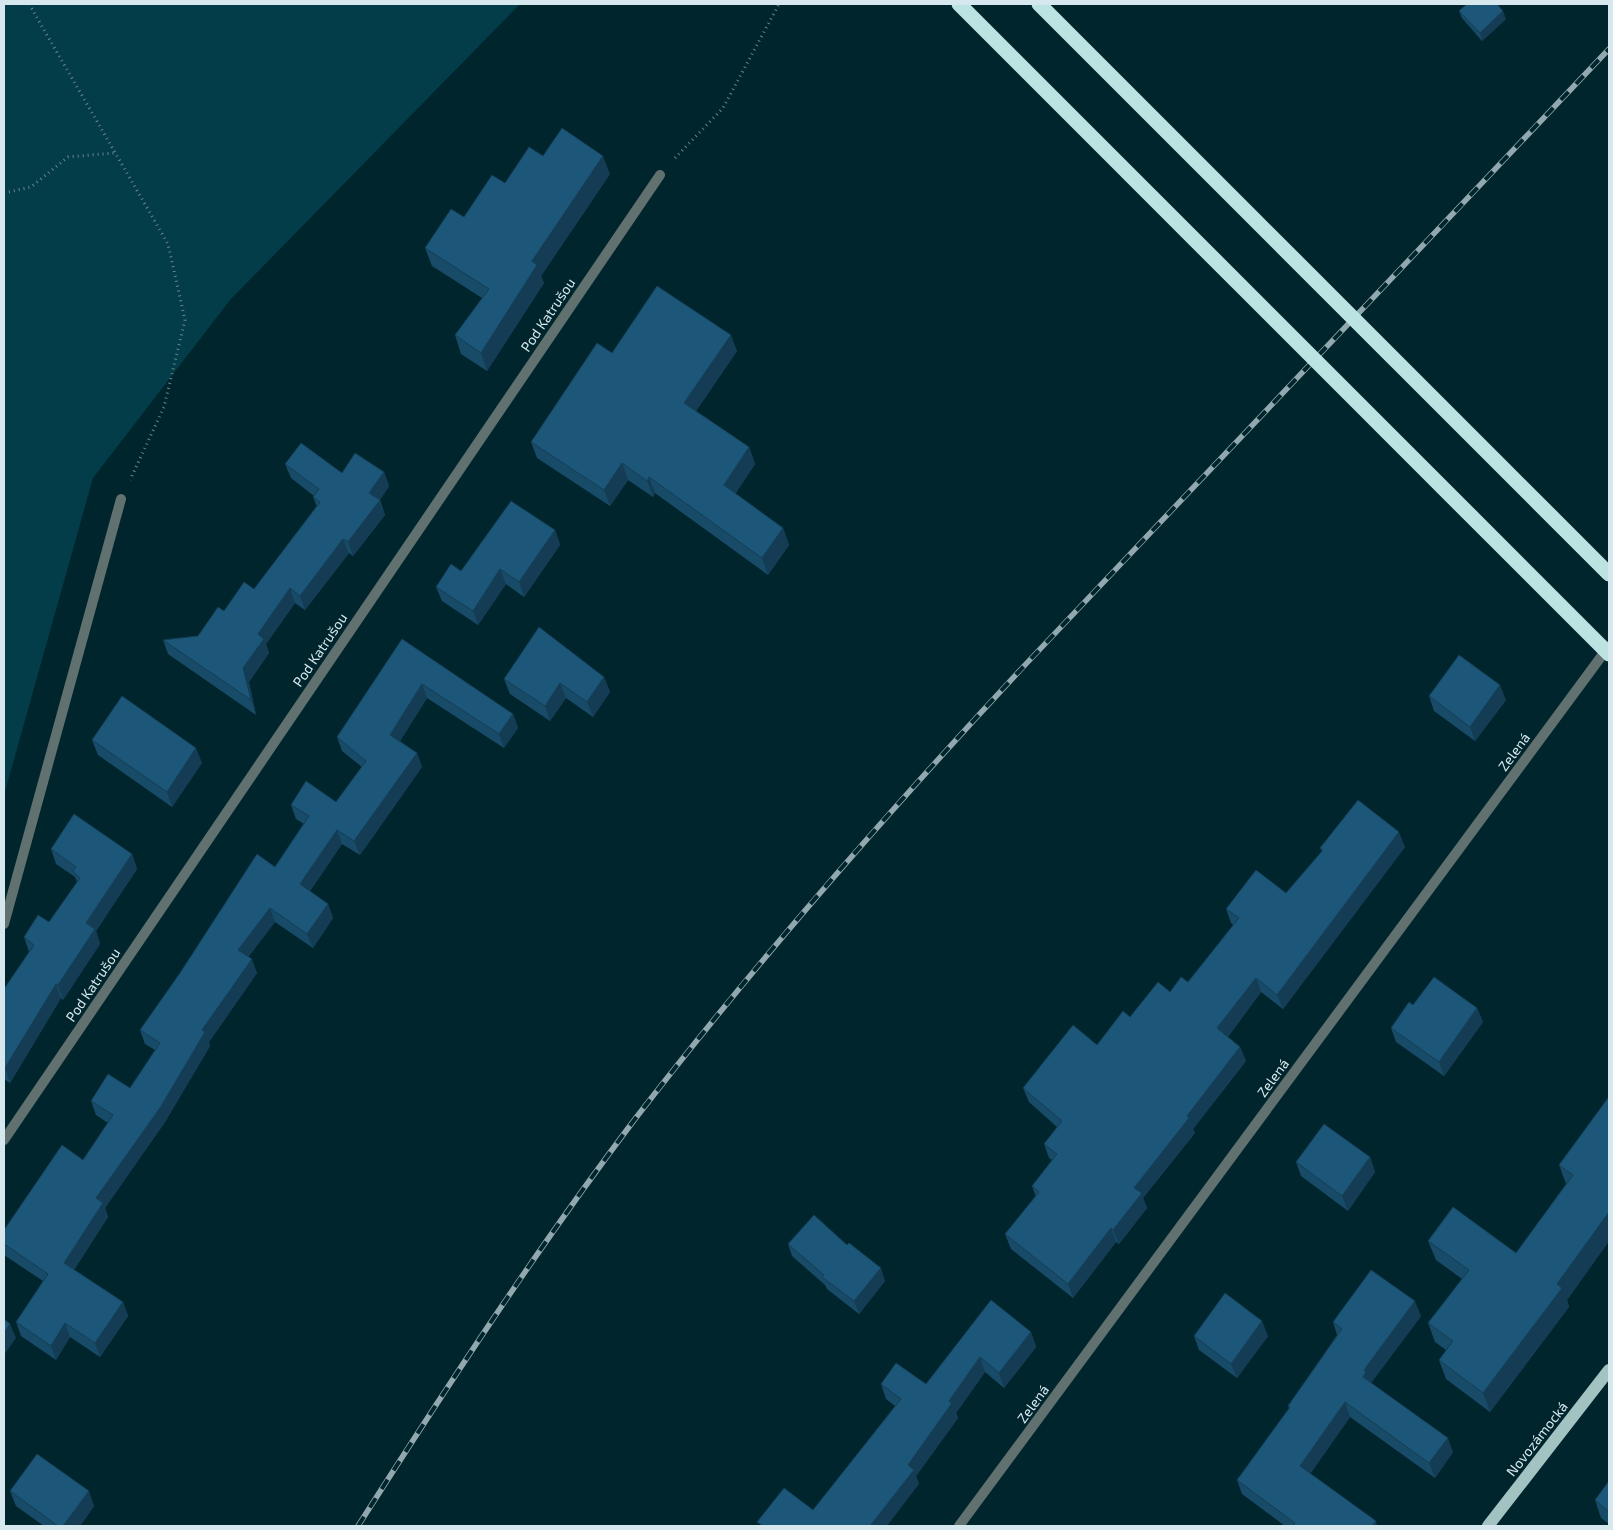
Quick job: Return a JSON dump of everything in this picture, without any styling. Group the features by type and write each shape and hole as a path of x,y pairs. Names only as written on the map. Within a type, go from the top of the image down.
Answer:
{"highway":[{"path":"959,4 1609,654"},
{"path":"1039,4 1609,574"}],"main road":[{"name":"Novozámocká","path":"1488,1526 1609,1370"}],"street":[{"name":"Pod Katrušou","path":"4,1140 660,175"},
{"path":"4,924 121,498"},
{"name":"Zelená","path":"960,1526 1609,645"}],"path":[{"path":"29,4 168,244 185,320 164,407 121,498"},
{"path":"660,175 723,108 779,4"},
{"path":"4,193 31,186 68,157 115,153"}],"shaded area":[{"path":"4,4 520,4 230,300 93,478 4,795"}],"building":[{"path":"1467,4 1497,4 1503,11 1480,33 1459,11"},
{"path":"562,128 603,156 532,261 537,265 481,353 455,335 489,289 425,248 451,209 464,217 492,175 505,183 529,147 543,156"},
{"path":"657,286 731,335 684,403 749,447 724,485 783,528 762,558 649,477 647,481 622,463 604,490 531,442 597,343 612,353"},
{"path":"301,443 342,473 355,453 384,472 369,493 380,500 348,542 343,539 300,596 290,588 258,634 264,639 243,668 251,700 163,640 198,636 218,607 224,611 244,582 254,589 320,502 313,497 319,489 285,464"},
{"path":"511,501 555,530 519,582 500,569 473,611 436,587 451,564 461,571"},
{"path":"539,627 604,677 587,702 560,683 545,706 504,679"},
{"path":"402,639 513,714 499,734 422,684 390,735 417,753 354,841 337,830 300,884 328,904 307,934 270,908 238,950 252,959 202,1030 205,1032 160,1108 96,1198 103,1203 64,1263 123,1302 95,1343 65,1323 51,1346 16,1322 48,1274 4,1244 4,1230 62,1145 83,1160 113,1115 91,1101 108,1074 130,1088 160,1043 140,1030 180,973 257,854 275,867 309,816 291,805 306,781 336,802 366,761 337,737"},
{"path":"1459,655 1500,685 1470,727 1429,696"},
{"path":"122,696 196,748 167,792 92,740"},
{"path":"1358,800 1399,832 1277,995 1256,978 1217,1028 1240,1047 1187,1116 1189,1118 1134,1188 1142,1193 1113,1230 1111,1228 1068,1284 1005,1234 1039,1192 1032,1186 1057,1154 1044,1144 1062,1121 1023,1088 1073,1025 1097,1045 1123,1011 1130,1017 1158,982 1170,992 1181,977 1188,982 1239,918 1226,909 1256,870 1286,893 1323,850 1320,848"},
{"path":"74,814 132,854 86,923 95,929 58,985 56,984 5,1068 4,989 34,945 24,937 38,915 49,922 80,878 73,871 76,867 51,849"},
{"path":"1434,977 1477,1008 1439,1062 1391,1028 1409,1002 1413,1005"},
{"path":"1608,1098 1609,1212 1557,1284 1562,1288 1483,1393 1439,1360 1453,1341 1428,1323 1469,1270 1428,1241 1453,1207 1516,1253 1573,1175 1559,1165"},
{"path":"1324,1124 1370,1157 1342,1196 1296,1162"},
{"path":"814,1215 847,1245 849,1243 881,1268 854,1301 822,1277 824,1275 788,1244"},
{"path":"1371,1270 1415,1301 1364,1370 1366,1372 1363,1377 1448,1438 1429,1463 1345,1402 1300,1466 1376,1521 1372,1526 1293,1526 1295,1523 1237,1480 1290,1407 1288,1406 1342,1329 1333,1322"},
{"path":"1225,1293 1262,1321 1231,1364 1194,1336"},
{"path":"991,1300 1031,1332 999,1373 980,1357 949,1401 952,1403 908,1465 914,1470 870,1526 763,1526 757,1522 784,1488 813,1510 901,1399 881,1384 896,1363 926,1384"},
{"path":"4,1319 10,1324 4,1333"},
{"path":"37,1454 89,1491 63,1526 58,1526 10,1491"},
{"path":"1609,1481 1609,1512 1595,1500"}],"railway":[{"path":"358,1526 458,1371 598,1168 681,1060 824,888 1024,666 1609,49"}]}
